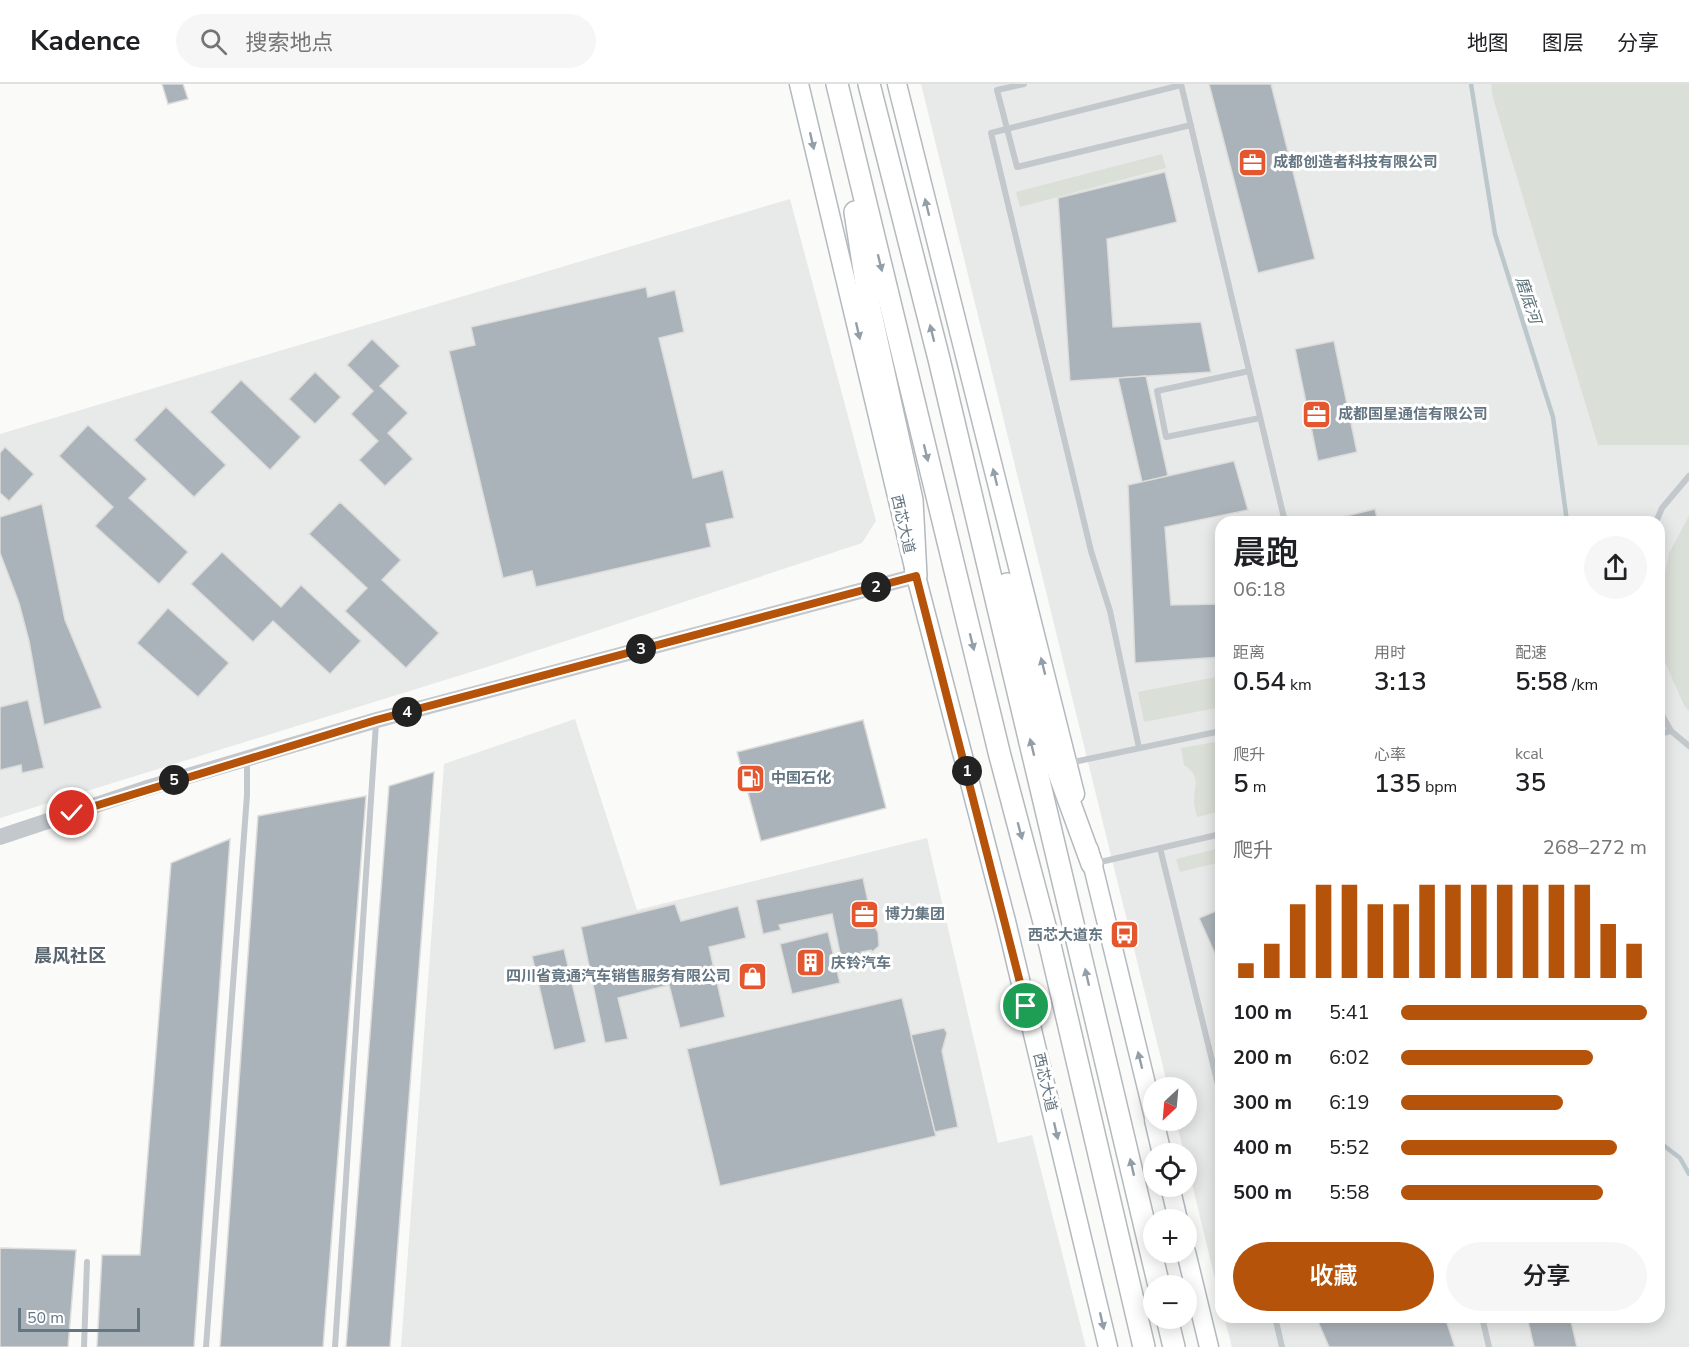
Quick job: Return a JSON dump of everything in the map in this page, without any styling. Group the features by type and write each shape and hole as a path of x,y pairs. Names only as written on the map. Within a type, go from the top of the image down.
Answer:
{"highway":[{"path":"836,84 870,309 912,500 916,576"},
{"path":"836,84 1000,756 1050,945 1144,1347"},
{"path":"868,84 939,359 1157,1275"},
{"path":"939,359 997,542 1048,746 1092,864"},
{"path":"1170,1329 1174,1347"}],"main road":[{"name":"西芯大道","path":"799,84 916,576 1006,921 1108,1347"},
{"path":"897,84 1144,1077"},
{"path":"1189,1263 1209,1347"}],"street":[{"path":"0,837 144,789 376,720 916,576"}],"lane":[{"path":"1024,84 997,90 1017,167 1191,125"},
{"path":"1139,748 1110,611 1091,551 991,134 1181,85 1284,516"},
{"path":"1249,371 1157,392 1166,437 1260,417"},
{"path":"1659,516 1662,508 1689,476"},
{"path":"335,1347 376,720"},
{"path":"1665,720 1671,731 1689,746"},
{"path":"1665,732 1671,731"},
{"path":"1067,763 1215,732"},
{"path":"206,1347 247,795 247,758"},
{"path":"1092,864 1215,835"},
{"path":"1160,848 1215,1073"},
{"path":"84,1347 87,1262"},
{"path":"1276,1323 1282,1347"},
{"path":"1483,1323 1489,1347"}],"shaded area":[{"path":"921,84 1689,84 1689,1347 1232,1347 1226,1323 1665,1323 1665,516 1215,516 1215,1279 1195,1197 1197,1197 1197,1143 1182,1143 1178,1131 1197,1131 1197,1077 1166,1077"},
{"path":"1491,84 1689,84 1689,445 1598,445 1493,98"},
{"path":"1162,154 1166,168 1020,207 1016,192"},
{"path":"790,199 876,521 862,543 487,667 0,818 0,434"},
{"path":"1689,516 1689,711 1684,705 1665,662 1665,573 1669,553"},
{"path":"1215,677 1215,708 1144,722 1138,692"},
{"path":"575,719 637,910 927,838 998,1143 1032,1135 1086,1347 401,1347 444,764"},
{"path":"1215,742 1215,812 1197,817 1194,802 1195,777 1184,765 1181,748"},
{"path":"1215,849 1215,863 1180,872 1176,859"}],"building":[{"path":"162,84 183,84 188,99 168,104"},
{"path":"1209,84 1271,84 1315,259 1258,273"},
{"path":"1165,172 1177,222 1107,239 1113,327 1201,322 1211,372 1070,381 1058,198"},
{"path":"646,287 648,297 675,290 684,332 659,338 693,478 723,470 734,518 706,524 711,547 536,587 532,571 503,578 449,351 475,345 471,327"},
{"path":"372,339 400,366 380,386 408,413 388,433 413,459 385,486 359,460 378,441 351,414 373,391 347,365"},
{"path":"1334,341 1357,452 1318,461 1295,349"},
{"path":"315,372 341,397 315,424 289,399"},
{"path":"1146,376 1168,476 1142,482 1118,378"},
{"path":"241,380 301,437 270,470 210,412"},
{"path":"166,407 226,465 194,497 134,440"},
{"path":"88,425 147,479 129,498 188,552 159,584 95,526 113,507 59,456"},
{"path":"5,447 34,474 9,501 0,493 0,453"},
{"path":"1234,461 1248,510 1165,527 1171,605 1215,604 1215,657 1135,663 1128,485"},
{"path":"340,502 401,560 382,580 439,633 406,668 345,611 367,588 309,534"},
{"path":"42,504 65,620 102,708 44,725 29,641 19,603 0,553 0,517"},
{"path":"1375,509 1377,516 1346,516"},
{"path":"222,552 281,607 301,585 361,641 330,674 273,621 253,642 191,584"},
{"path":"168,608 229,663 198,697 137,643"},
{"path":"28,700 44,768 22,773 21,765 0,770 0,707"},
{"path":"863,720 886,808 761,841 737,752"},
{"path":"434,772 390,1347 346,1347 389,786"},
{"path":"366,796 323,1347 220,1347 258,816"},
{"path":"230,839 194,1347 97,1347 102,1255 140,1255 171,863"},
{"path":"863,878 873,925 878,932 879,946 872,952 871,950 861,952 862,959 842,963 832,914 779,925 781,930 763,934 756,900"},
{"path":"675,904 681,921 738,906 746,938 709,947 725,1017 680,1028 669,985 618,998 628,1039 605,1043 581,927"},
{"path":"1215,911 1215,954 1199,918"},
{"name":"庆铃汽车","path":"828,932 840,983 792,994 780,944"},
{"path":"564,949 586,1042 554,1050 532,956"},
{"path":"902,998 936,1136 720,1186 687,1049"},
{"path":"944,1028 947,1033 942,1051 958,1127 935,1132 911,1035"},
{"path":"0,1248 76,1250 68,1347 0,1347"},
{"path":"1319,1323 1447,1323 1455,1347 1329,1347"},
{"path":"1528,1323 1571,1323 1577,1347 1534,1347"}],"waterway":[{"name":"磨底河","path":"1471,84 1495,234 1553,417 1566,516"},
{"name":"磨底河","path":"1665,1147 1680,1158 1689,1174"}],"place":[{"name":"成都创造者科技有限公司","path":"1252,162"},
{"name":"成都国星通信有限公司","path":"1317,414"},
{"name":"中国石化","path":"750,778"},
{"name":"博力集团","path":"864,914"},
{"name":"西芯大道东","path":"1124,935"},
{"name":"庆铃汽车","path":"810,963"},
{"name":"四川省竟通汽车销售服务有限公司","path":"752,976"}],"district":[{"name":"晨风社区","path":"70,956"}],"route":[{"path":"72,813 144,789 376,720 916,576 1026,1006"}]}
